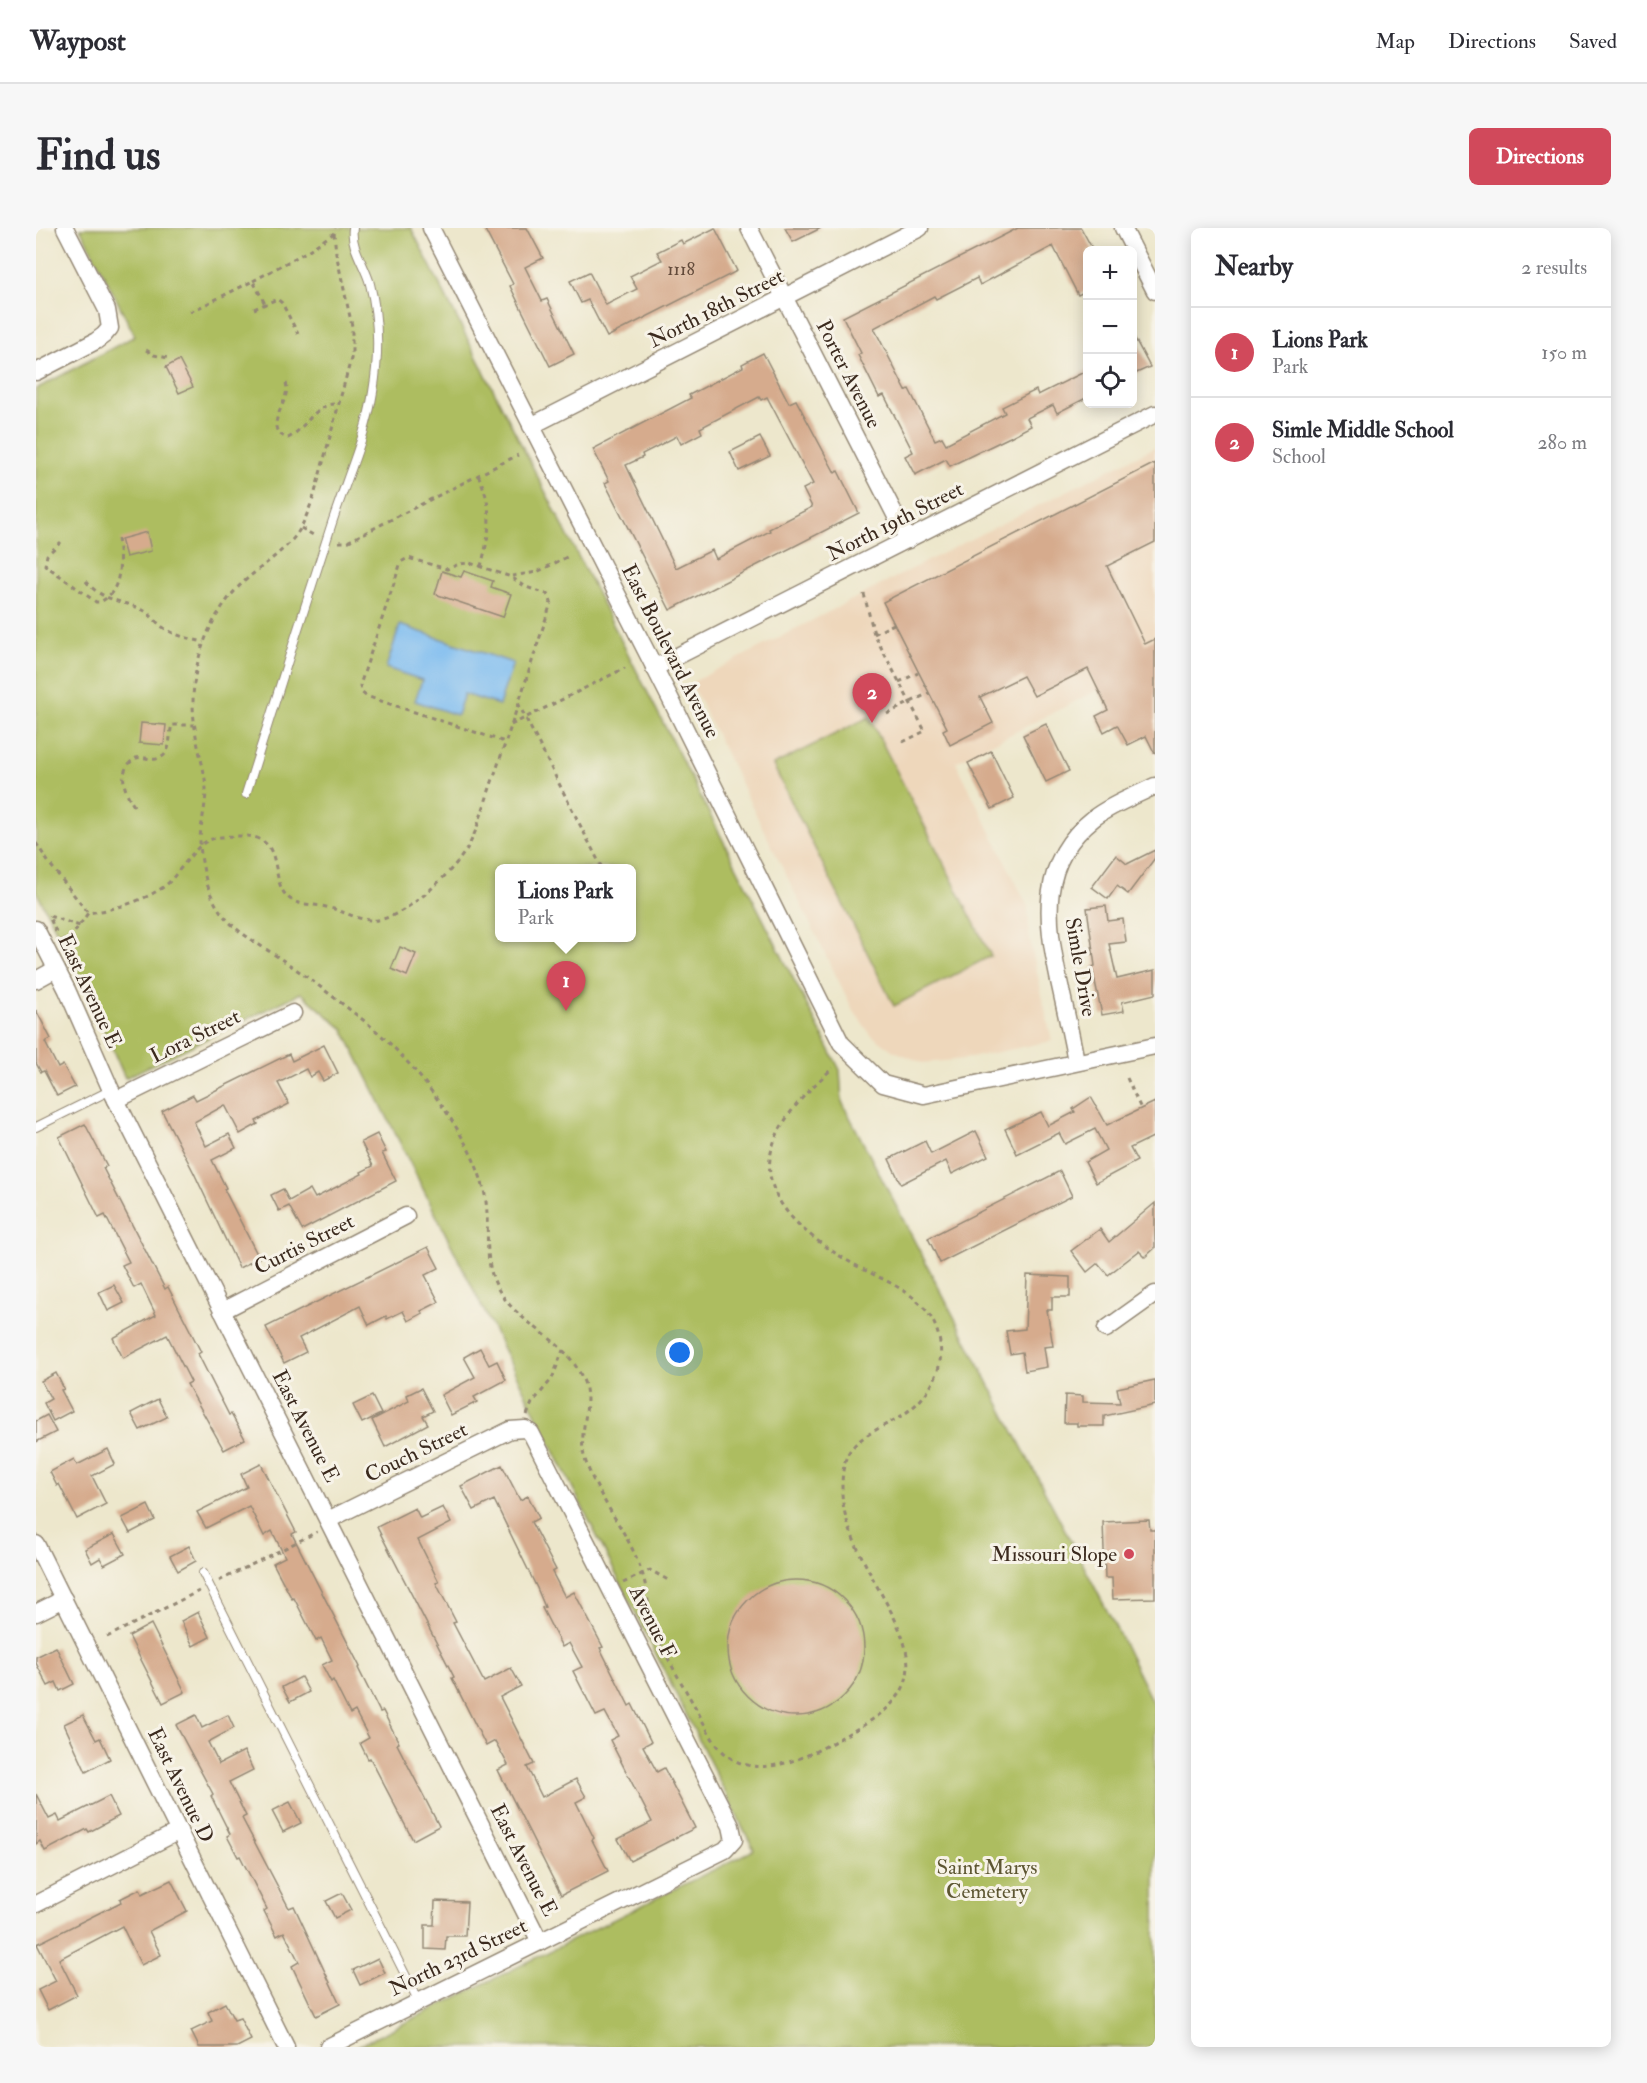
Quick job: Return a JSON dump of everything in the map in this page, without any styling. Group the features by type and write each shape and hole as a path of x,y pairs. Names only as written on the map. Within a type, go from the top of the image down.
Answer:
{"street":[{"path":"36,372 96,341 110,328 107,310 65,228"},
{"name":"East Boulevard Avenue","path":"431,228 841,1042 883,1083 924,1095 1076,1062"},
{"name":"Porter Avenue","path":"749,228 908,540"},
{"name":"North 18th Street","path":"531,426 920,228"},
{"path":"1123,228 1155,291"},
{"name":"North 19th Street","path":"654,668 1155,414"},
{"name":"Simle Drive","path":"1076,1062 1050,939 1049,902 1055,872 1075,837 1095,817 1155,786"},
{"name":"East Avenue E","path":"36,929 113,1095 540,1942"},
{"path":"36,980 56,969"},
{"name":"Lora Street","path":"113,1095 293,1013"},
{"path":"1076,1062 1155,1046"},
{"name":"Curtis Street","path":"222,1311 406,1216"},
{"path":"1106,1329 1155,1294"},
{"name":"Couch Street","path":"328,1520 510,1430 525,1429"},
{"name":"Avenue F","path":"525,1429 535,1439 731,1826 734,1840"},
{"name":"East Avenue D","path":"36,1544 286,2047"},
{"path":"36,1613 64,1599"},
{"path":"36,1904 179,1831"},
{"name":"North 23rd Street","path":"328,2047 725,1850 734,1840"}],"lane":[{"path":"246,794 371,403 377,342 374,302 369,280 354,244 353,228"},
{"path":"36,1127 113,1095"},
{"path":"203,1573 419,2002"}],"path":[{"path":"335,228 336,253 352,326 352,355 314,496 301,528 289,543 252,573 223,605 204,642 194,679 194,726 206,786 200,844 203,868 211,895 231,925 252,942 293,967 382,1036 405,1059 443,1109 464,1142 483,1185 488,1259 498,1289 519,1315 550,1337 563,1350 582,1377 587,1395 582,1434 584,1455 643,1573 649,1610 660,1642 714,1740 727,1756 753,1766 773,1765 810,1754 841,1738 880,1714 896,1699 906,1683 907,1657 898,1628 863,1560 844,1510 843,1469 850,1450 874,1431 913,1408 928,1391 940,1364 939,1336 931,1317 911,1294 833,1251 798,1224 779,1198 770,1177 769,1155 779,1128 795,1104 833,1068"},
{"path":"190,312 306,252 334,233"},
{"path":"253,281 265,304"},
{"path":"254,309 274,299 280,300 298,334"},
{"path":"146,351 168,358"},
{"path":"286,383 287,396 275,423 280,436 288,438 294,435 318,410 330,403 338,404"},
{"path":"301,528 334,542 347,542 518,455"},
{"path":"478,476 486,492 490,517 489,537 481,566"},
{"path":"61,542 45,558 45,565 96,602 103,601 116,584 120,573 118,538"},
{"path":"511,576 537,573 569,556"},
{"path":"80,926 49,916 56,928 57,942 72,936 80,926 88,913 125,903 164,886 200,844 219,838 254,837 270,847 281,888 292,900 331,908 368,920 395,915 411,906 458,861 467,849 505,742 511,725 551,602 547,594 526,587 511,576 481,566 465,562 447,569 408,558 402,560 360,689 366,696 505,742"},
{"path":"86,581 95,591 106,597 144,610 165,629 204,642"},
{"path":"864,594 874,634 925,730 903,742"},
{"path":"874,634 894,624"},
{"path":"511,725 625,668"},
{"path":"899,682 918,673"},
{"path":"887,714 929,693"},
{"path":"518,703 600,864"},
{"path":"134,806 123,783 124,772 129,764 136,758 156,759 165,754 168,751 172,725 194,726"},
{"path":"36,843 88,913"},
{"path":"1126,1078 1141,1109"},
{"path":"525,1429 529,1407 552,1379 563,1350"},
{"path":"611,1590 650,1570 668,1580"}],"shaded area":[{"path":"1155,447 1155,661 956,762 1028,907 1029,936 1052,1041 964,1059 923,1063 892,1050 871,1035 853,1010 691,683"}],"green space":[{"name":"Saint Marys Cemetery","path":"80,228 411,228 840,1070 842,1102 1114,1624 1155,1708 1155,2047 356,2047 754,1850 343,1029 301,993 125,1078 85,986 36,891 36,389 135,336"},
{"path":"869,717 991,956 894,1006 773,765"}],"water":[{"path":"400,625 513,663 499,705 464,694 457,715 415,701 422,680 386,668"}],"building":[{"path":"484,228 527,228 543,258 525,267 542,301 547,299 574,354 550,366 510,286 513,284"},
{"path":"715,228 737,271 607,337 588,300 581,303 570,281 589,272 606,305 637,289 630,276 662,260 657,252 681,240 683,244"},
{"path":"785,228 821,228 793,242"},
{"path":"1018,228 1081,228 1091,246 1083,246 1083,292 1078,295 1053,246 980,285 977,278 936,299 934,296 874,328 906,391 909,389 935,440 942,437 946,444 1005,413 1002,407 1036,390 1038,395 1083,372 1083,400 1057,413 1053,405 1027,418 1031,426 950,466 946,459 915,475 905,456 913,452 884,395 879,397 858,355 861,353 843,317"},
{"path":"1137,342 1150,367 1137,373"},
{"path":"763,353 789,403 796,400 835,473 838,471 859,513 670,610 605,483 609,481 593,449 691,398 689,395 743,367 742,364","holes":["759,397 761,400 767,397 813,484 803,489 812,507 716,559 712,550 676,568 626,465 677,436 681,444 702,433 700,428"]},
{"path":"179,360 193,387 179,393 166,367"},
{"path":"760,437 770,456 739,471 730,452"},
{"path":"1155,463 1155,542 1107,566 1145,644 1155,639 1155,754 1146,736 1128,745 1117,725 1104,732 1096,716 1108,710 1088,669 1034,696 1023,676 980,697 993,723 950,745 943,730 947,728 883,602"},
{"path":"147,532 151,551 126,557 121,539"},
{"path":"442,571 461,577 464,571 493,581 491,587 511,594 503,617 435,594"},
{"path":"141,723 166,725 164,745 139,743"},
{"path":"1046,724 1069,771 1046,782 1023,735"},
{"path":"991,751 1014,798 992,809 968,763"},
{"path":"1155,850 1155,858 1128,894 1117,886 1108,899 1092,887 1116,855 1127,864"},
{"path":"1106,906 1108,921 1123,919 1126,942 1109,944 1117,979 1155,970 1155,994 1122,1002 1124,1011 1102,1015 1092,967 1095,966 1087,908"},
{"path":"400,947 416,954 407,976 391,969"},
{"path":"36,1010 51,1039 45,1042 58,1068 63,1065 75,1087 57,1096 44,1071 41,1072 36,1063"},
{"path":"324,1045 338,1073 323,1081 318,1072 310,1077 306,1069 278,1083 289,1104 256,1121 258,1124 240,1134 225,1105 194,1122 206,1146 229,1134 236,1148 212,1160 259,1258 239,1268 162,1111 193,1095 196,1100 289,1054 292,1061"},
{"path":"1091,1097 1107,1125 1155,1102 1155,1136 1130,1148 1137,1161 1096,1183 1085,1162 1106,1150 1095,1129 1065,1144 1059,1133 1017,1154 1005,1129 1041,1112 1048,1126 1075,1112 1073,1109"},
{"path":"85,1124 107,1166 103,1168 165,1289 168,1287 201,1352 198,1354 229,1415 231,1414 245,1439 224,1450 187,1384 191,1382 167,1335 123,1358 113,1338 156,1315 141,1284 134,1288 122,1265 129,1262 105,1215 99,1218 59,1137"},
{"path":"976,1131 988,1156 952,1174 946,1161 901,1184 889,1159 925,1141 931,1154"},
{"path":"377,1134 386,1152 382,1153 396,1181 302,1230 289,1206 279,1211 271,1195 283,1189 289,1201 310,1189 315,1198 373,1166 361,1142"},
{"path":"1060,1171 1072,1196 940,1263 928,1238"},
{"path":"1155,1203 1155,1248 1145,1257 1139,1251 1108,1275 1098,1263 1087,1272 1071,1251 1100,1229 1109,1242"},
{"path":"428,1247 439,1268 425,1275 439,1302 408,1321 403,1311 387,1319 386,1316 369,1325 360,1306 299,1338 306,1352 284,1363 266,1327"},
{"path":"1027,1275 1070,1277 1070,1297 1052,1297 1052,1310 1047,1310 1053,1346 1044,1347 1047,1367 1025,1371 1022,1352 1010,1354 1006,1331 1025,1329"},
{"path":"114,1285 124,1303 108,1311 99,1292"},
{"path":"480,1348 489,1365 497,1361 506,1380 474,1397 477,1402 451,1415 441,1395 475,1377 464,1357"},
{"path":"56,1373 64,1389 61,1390 72,1411 53,1421 44,1403 51,1399 41,1381"},
{"path":"1155,1380 1155,1405 1104,1416 1104,1426 1077,1426 1077,1423 1064,1423 1065,1395 1083,1396 1083,1402 1120,1403 1117,1388"},
{"path":"421,1388 433,1411 423,1416 428,1424 385,1447 372,1420 409,1401 407,1395"},
{"path":"372,1396 381,1414 362,1423 353,1405"},
{"path":"158,1399 167,1417 140,1430 131,1413"},
{"path":"47,1415 56,1432 36,1442 36,1421"},
{"path":"108,1449 115,1464 92,1476 106,1504 77,1519 59,1484 57,1486 50,1472 74,1459 77,1465"},
{"path":"261,1464 296,1532 292,1534 439,1826 413,1840 360,1743 369,1738 355,1711 350,1714 333,1680 331,1682 322,1665 332,1660 321,1638 316,1641 273,1563 285,1557 272,1531 264,1536 249,1506 206,1528 197,1512 247,1487 241,1474"},
{"path":"502,1465 520,1500 528,1496 539,1518 531,1522 556,1570 552,1572 565,1597 574,1592 603,1647 600,1648 629,1706 632,1704 651,1742 643,1746 657,1772 664,1768 695,1828 630,1861 618,1839 652,1822 610,1740 618,1736 605,1712 596,1716 573,1671 582,1667 569,1643 562,1647 542,1608 545,1607 537,1588 494,1500 474,1510 461,1486"},
{"path":"148,1505 155,1520 130,1533 122,1518"},
{"path":"443,1507 451,1523 418,1540 456,1622 453,1623 484,1682 511,1668 521,1686 500,1697 534,1764 527,1767 542,1797 576,1779 586,1797 576,1802 608,1871 561,1895 498,1770 508,1765 495,1741 486,1746 452,1678 454,1677 377,1527 415,1508 420,1518"},
{"name":"Missouri Slope","path":"1149,1520 1150,1530 1155,1530 1155,1598 1113,1599 1112,1578 1105,1578 1103,1522"},
{"path":"114,1534 125,1554 104,1565 100,1558 92,1563 85,1549"},
{"path":"189,1546 196,1561 178,1571 170,1556"},
{"path":"796,1580 822,1586 844,1600 858,1622 864,1648 858,1674 844,1696 822,1710 796,1716 770,1710 748,1696 734,1674 728,1648 734,1622 748,1600 770,1586"},
{"path":"198,1612 210,1637 193,1646 181,1621"},
{"path":"151,1624 185,1692 163,1703 129,1636"},
{"path":"56,1647 74,1684 60,1691 56,1682 48,1686 36,1663 36,1657"},
{"path":"301,1677 309,1692 290,1702 282,1687"},
{"path":"83,1715 96,1740 100,1738 110,1759 86,1772 64,1724"},
{"path":"196,1715 202,1728 228,1715 234,1728 208,1742 219,1764 244,1751 253,1770 229,1782 246,1816 242,1818 289,1908 294,1906 340,2004 316,2016 292,1966 299,1962 284,1932 277,1936 264,1911 267,1909 227,1836 230,1834 211,1796 213,1794 176,1725"},
{"path":"36,1794 49,1819 57,1815 60,1821 109,1796 119,1816 89,1832 87,1829 45,1851 40,1841 36,1844"},
{"path":"290,1802 301,1823 283,1832 272,1811"},
{"path":"171,1880 187,1911 149,1931 161,1955 141,1965 122,1926 59,1959 77,1995 48,2010 38,1990 56,1981 37,1944 121,1902 120,1899 140,1889 142,1894"},
{"path":"342,1893 351,1910 335,1918 326,1901"},
{"path":"435,1901 467,1902 465,1936 446,1936 445,1950 425,1949 425,1925 434,1925"},
{"path":"378,1958 385,1973 360,1985 353,1970"},
{"path":"225,2003 234,2020 240,2018 251,2040 237,2047 199,2047 191,2031 212,2021 208,2012"}],"place":[{"name":"Simle Middle School","path":"872,723"},
{"name":"Lions Park","path":"566,1011"},
{"name":"Missouri Slope","path":"1129,1554"}]}
